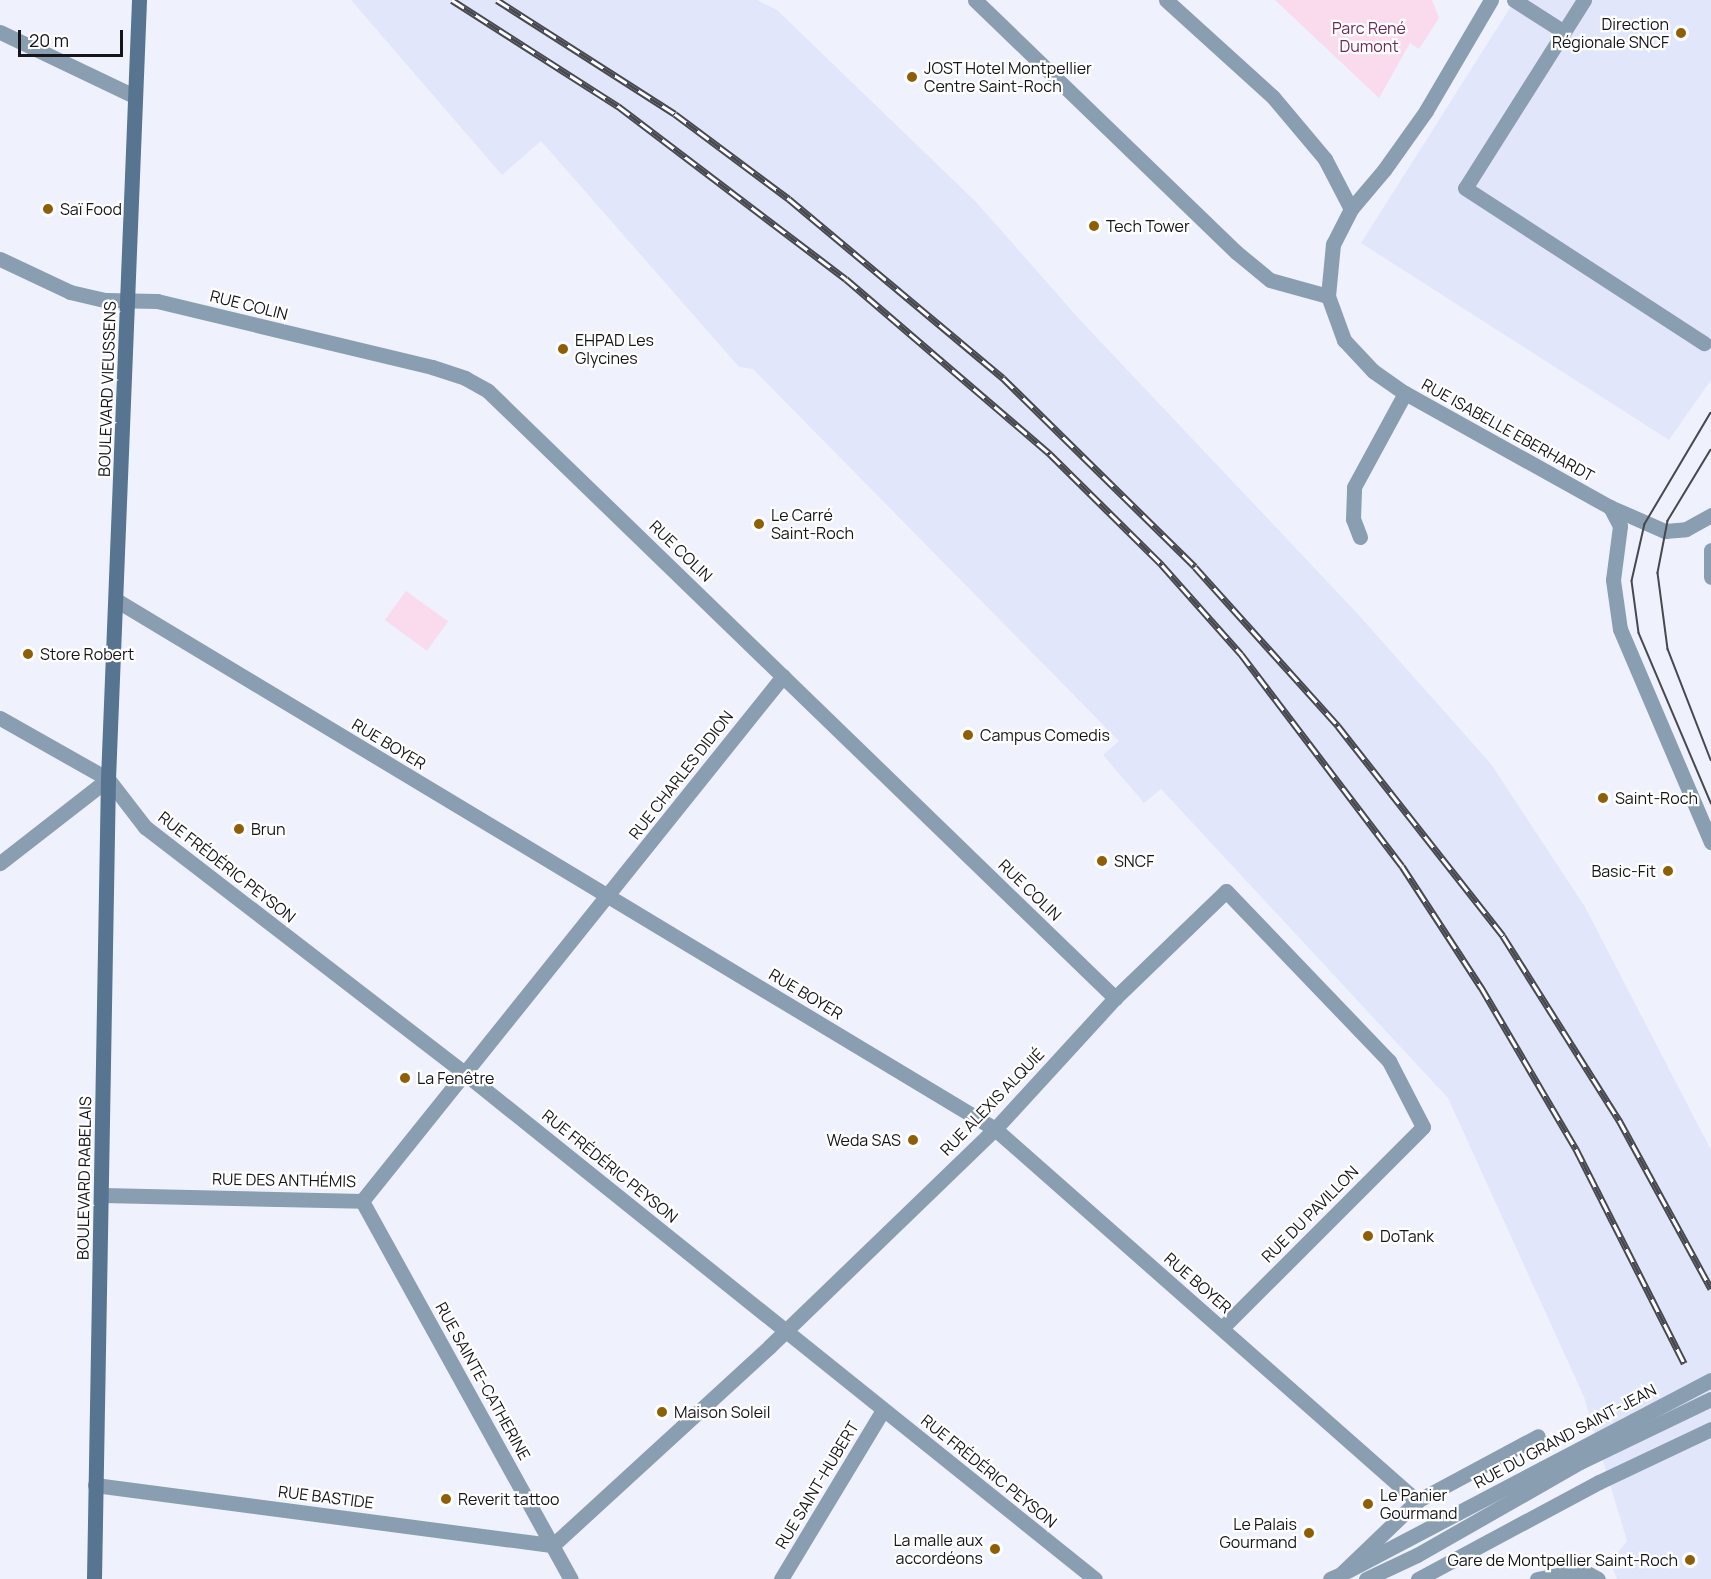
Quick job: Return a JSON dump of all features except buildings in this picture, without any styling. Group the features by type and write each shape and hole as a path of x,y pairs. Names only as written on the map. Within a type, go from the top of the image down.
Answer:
{"main road":[{"name":"BOULEVARD VIEUSSENS","path":"108,778 129,299 139,0"},
{"name":"BOULEVARD RABELAIS","path":"94,1579 94,1485 103,1195 108,778"}],"street":[{"path":"975,0 1236,252 1270,280 1328,296"},
{"path":"1166,0 1273,97 1325,159 1351,209"},
{"name":"RUE ISABELLE EBERHARDT","path":"1491,0 1426,111 1384,171 1351,209 1333,244 1328,296 1344,340 1372,371 1404,393 1610,507 1665,531 1686,530 1711,515"},
{"path":"1514,0 1564,32"},
{"path":"1584,0 1465,188 1704,343"},
{"path":"0,32 134,96"},
{"name":"RUE COLIN","path":"0,259 70,291 106,300 157,301 465,378 506,406 1115,998"},
{"path":"1360,537 1353,519 1354,487 1404,393"},
{"path":"1610,507 1620,526 1613,580 1620,629 1711,842"},
{"path":"1711,550 1711,578"},
{"name":"RUE BOYER","path":"116,600 995,1129 1417,1501"},
{"name":"RUE CHARLES DIDION","path":"608,896 783,676"},
{"path":"0,718 108,778 0,863"},
{"name":"RUE FRÉDÉRIC PEYSON","path":"108,778 145,827 463,1072 1095,1579"},
{"name":"RUE ALEXIS ALQUIÉ","path":"553,1545 786,1330 995,1129 1115,998 1226,891 1389,1060 1423,1127"},
{"name":"RUE DES ANTHÉMIS","path":"103,1195 362,1201 463,1072 608,896"},
{"name":"RUE DU PAVILLON","path":"1222,1328 1423,1127"},
{"name":"RUE SAINTE-CATHERINE","path":"362,1201 571,1579"},
{"name":"RUE DU GRAND SAINT-JEAN","path":"1335,1577 1577,1455 1711,1380"},
{"name":"RUE DU GRAND SAINT-JEAN","path":"1366,1579 1417,1555 1577,1455 1711,1399"},
{"name":"RUE SAINT-HUBERT","path":"781,1579 883,1410"},
{"path":"1418,1579 1599,1482 1711,1429"},
{"path":"1335,1577 1417,1501 1538,1436"},
{"name":"RUE BASTIDE","path":"94,1485 553,1545"},
{"path":"1537,1579 1567,1573 1589,1574 1598,1579"}],"shaded area":[{"path":"351,0 757,0 777,10 976,202 1081,321 1356,612 1491,764 1585,907 1711,1150 1711,1579 1617,1579 1610,1562 1627,1541 1584,1397 1448,1098 1161,789 1144,803 1103,755 1119,741 753,369 739,367 541,141 502,175"},
{"path":"1515,0 1711,0 1711,380 1669,440 1361,243"}],"green space":[{"name":"Parc René Dumont","path":"1275,0 1432,0 1439,18 1419,49 1410,43 1379,98"},
{"path":"406,591 448,622 427,651 385,620"}],"tram line":[{"path":"1711,413 1645,524 1632,581 1639,633 1711,803"},
{"path":"1711,450 1668,521 1658,573 1668,649 1711,760"}],"railway":[{"path":"452,0 618,106 846,279 1050,454 1162,565 1241,654 1402,866 1481,987 1576,1149 1684,1363"},
{"path":"497,0 675,114 789,199 1003,378 1195,567 1338,726 1503,936 1619,1120 1711,1289"}],"place":[{"name":"Direction Régionale SNCF","path":"1681,33"},
{"name":"JOST Hotel Montpellier Centre Saint-Roch","path":"912,77"},
{"name":"Saï Food","path":"48,209"},
{"name":"Tech Tower","path":"1094,226"},
{"name":"EHPAD Les Glycines","path":"563,349"},
{"name":"Le Carré Saint-Roch","path":"759,524"},
{"name":"Store Robert","path":"28,654"},
{"name":"Campus Comedis","path":"968,735"},
{"name":"Saint-Roch","path":"1603,798"},
{"name":"Brun","path":"239,829"},
{"name":"SNCF","path":"1102,861"},
{"name":"Basic-Fit","path":"1668,871"},
{"name":"La Fenêtre","path":"405,1078"},
{"name":"Weda SAS","path":"913,1140"},
{"name":"DoTank","path":"1368,1236"},
{"name":"Maison Soleil","path":"662,1412"},
{"name":"Reverit tattoo","path":"446,1499"},
{"name":"Le Panier Gourmand","path":"1368,1504"},
{"name":"Le Palais Gourmand","path":"1309,1533"},
{"name":"La malle aux accordéons","path":"995,1549"},
{"name":"Gare de Montpellier Saint-Roch","path":"1690,1560"}]}
